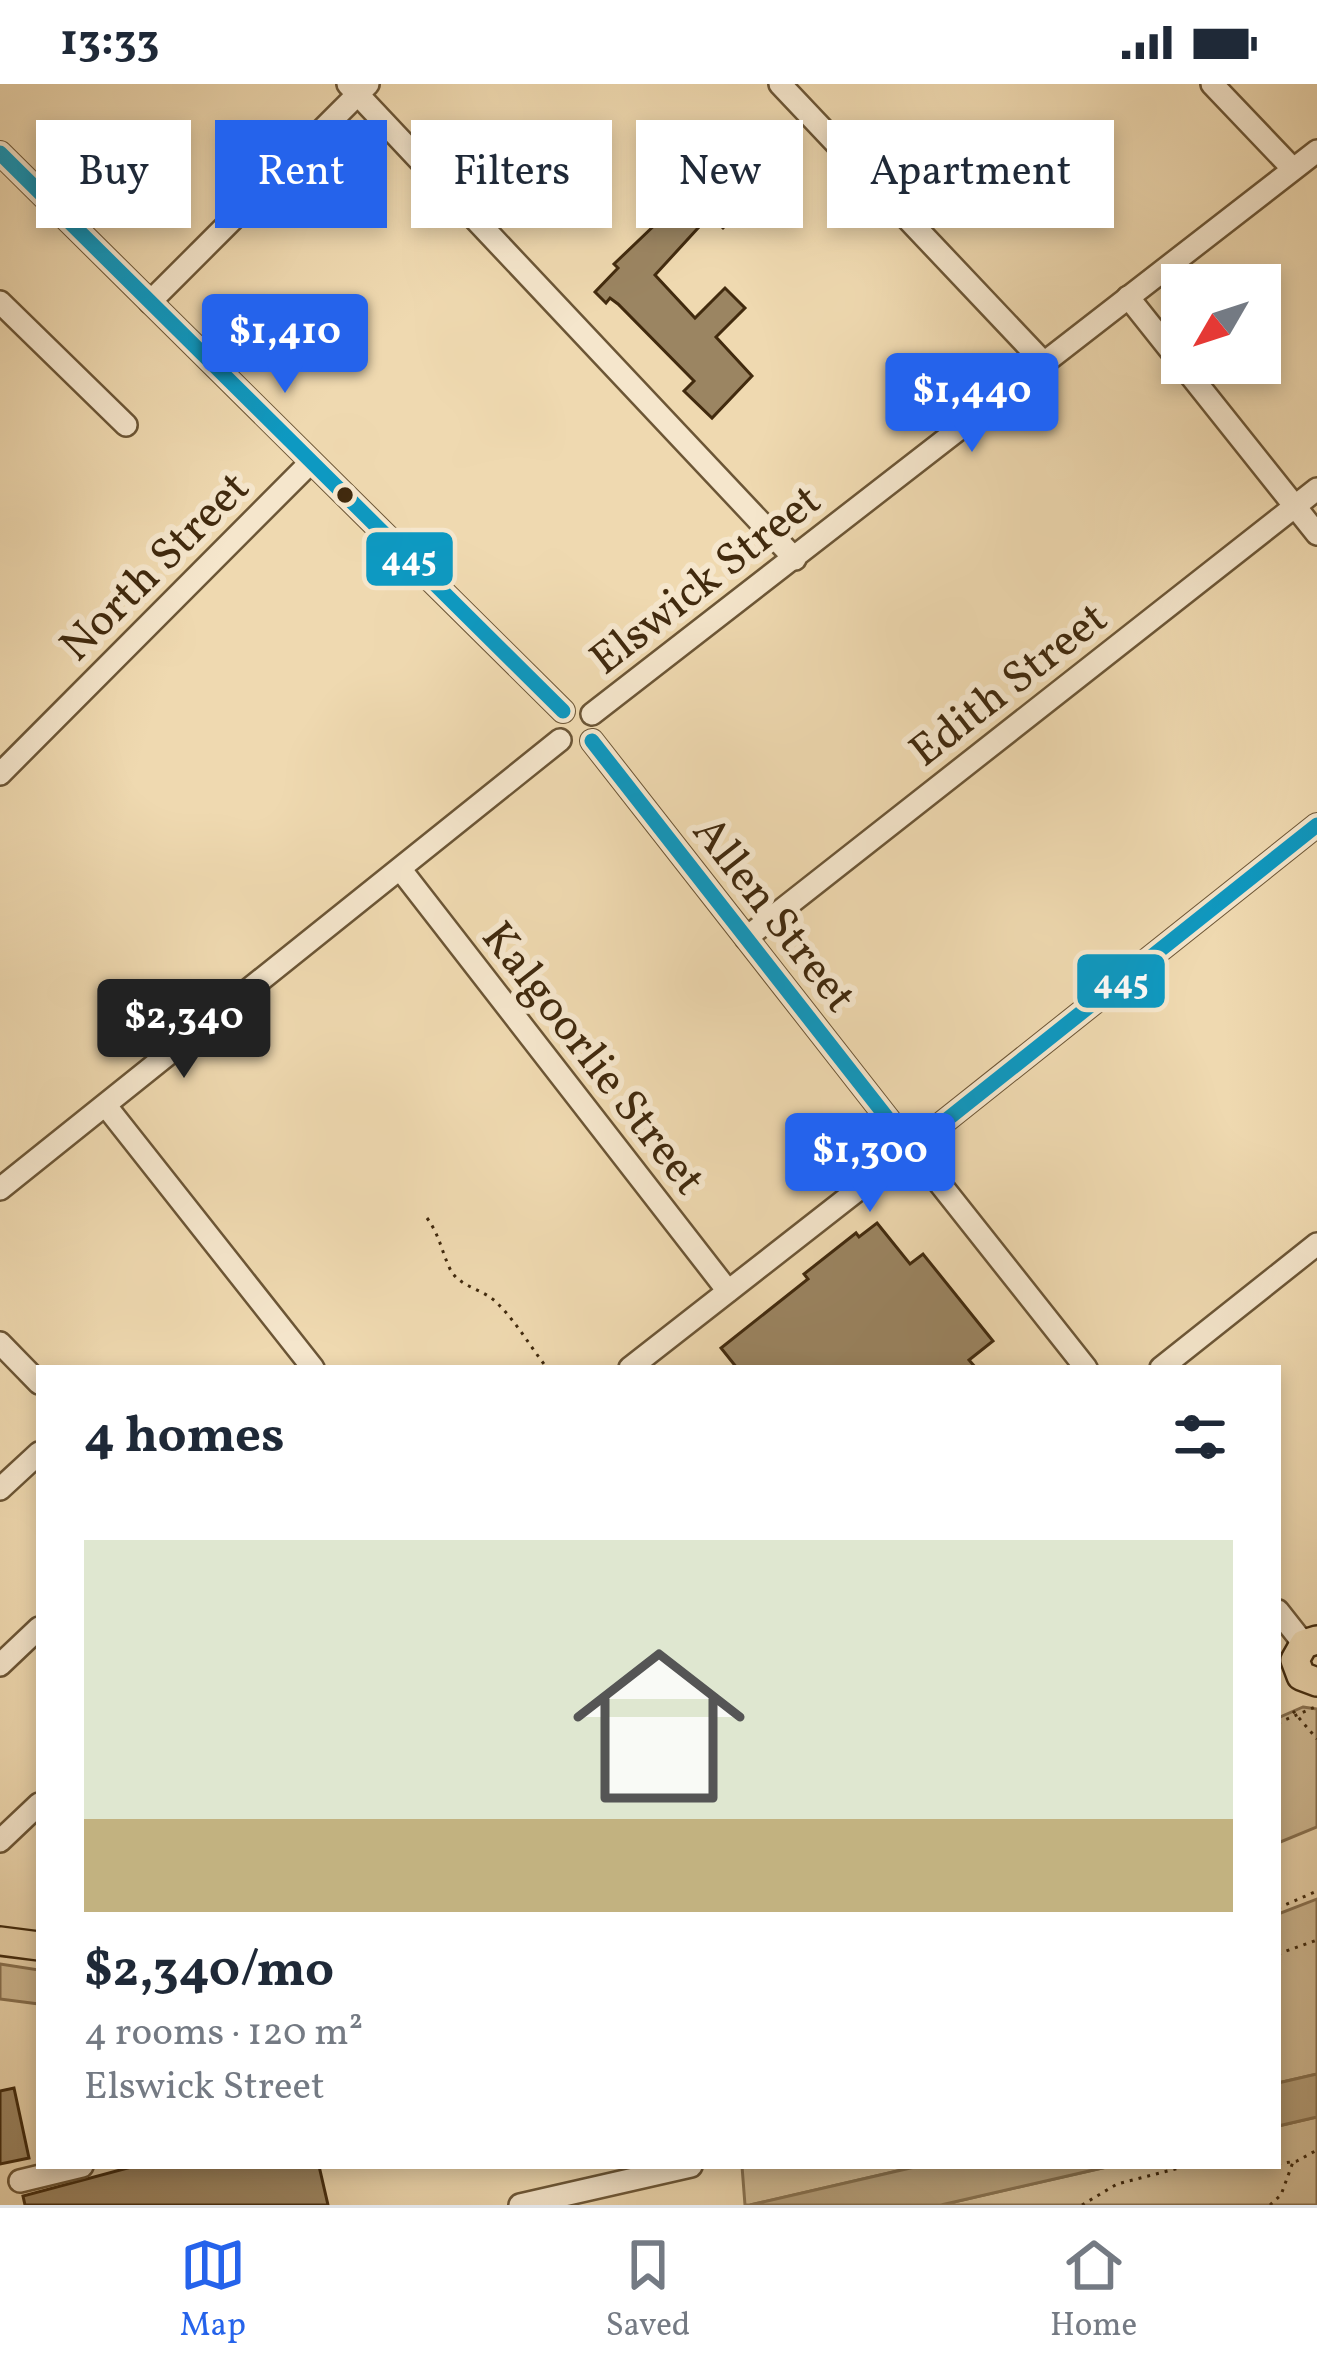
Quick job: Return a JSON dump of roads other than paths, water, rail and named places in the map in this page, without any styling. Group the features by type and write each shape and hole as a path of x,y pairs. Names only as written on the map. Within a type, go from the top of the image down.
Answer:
{"main road":[{"path":"1297,1696 1295,1660 1310,1642"},
{"path":"0,1941 36,1946"}],"street":[{"path":"780,84 1043,362"},
{"path":"1212,84 1293,169"},
{"path":"151,302 358,88 795,559"},
{"name":"Elswick Street","path":"592,714 1317,151"},
{"path":"5,168 151,302 563,711"},
{"path":"1128,297 1317,534"},
{"path":"5,318 126,425"},
{"name":"North Street","path":"0,774 311,462"},
{"name":"Edith Street","path":"746,938 1317,489"},
{"path":"575,706 592,714 597,727 592,741 579,748 560,740 556,725 563,711 575,706"},
{"path":"0,1190 560,740"},
{"name":"Allen Street","path":"592,741 899,1133"},
{"path":"925,1137 1317,825"},
{"name":"Kalgoorlie Street","path":"401,870 728,1291"},
{"path":"106,1106 311,1365"},
{"path":"896,1160 892,1143 899,1133 910,1130 925,1137"},
{"path":"896,1160 908,1166 922,1161 927,1153 925,1137"},
{"path":"634,1365 896,1160"},
{"path":"922,1161 1084,1365"},
{"path":"1165,1365 1317,1244"},
{"path":"0,1343 36,1380"},
{"path":"0,1490 36,1456"},
{"path":"1281,1614 1310,1642"},
{"path":"0,1665 36,1631"},
{"path":"0,1841 36,1807"},
{"path":"20,2181 70,2169"},
{"path":"520,2205 679,2169"}]}
